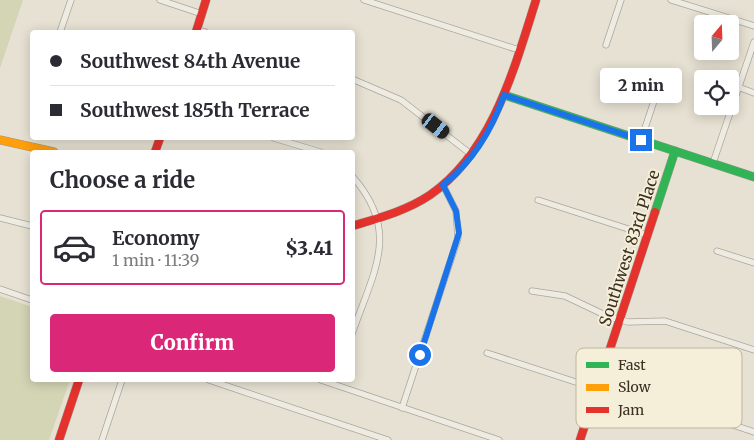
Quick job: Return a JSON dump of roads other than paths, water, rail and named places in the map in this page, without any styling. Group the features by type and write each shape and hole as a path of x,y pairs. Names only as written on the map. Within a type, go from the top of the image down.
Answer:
{"street":[{"path":"61,30 71,0"},
{"path":"160,0 202,14"},
{"path":"196,30 206,0"},
{"path":"364,0 519,50"},
{"path":"355,225 378,219 412,205 443,185 472,155 494,120 536,0"},
{"path":"606,45 621,0"},
{"path":"671,0 754,26"},
{"path":"739,85 754,42"},
{"path":"355,81 401,100 472,155"},
{"path":"641,140 654,101 653,82"},
{"path":"739,88 754,93"},
{"path":"504,95 754,177"},
{"path":"713,163 729,115"},
{"path":"0,140 45,150"},
{"path":"281,140 313,150"},
{"name":"Southwest 83rd Place","path":"610,348 676,151"},
{"path":"355,180 371,201 381,234 380,249 355,325"},
{"path":"402,408 458,238 456,211 443,185"},
{"path":"538,200 648,235"},
{"path":"0,218 30,226"},
{"path":"717,251 754,263"},
{"path":"0,289 30,299"},
{"path":"532,291 565,296 619,320 639,324 665,321 754,350"},
{"path":"487,353 576,382"},
{"path":"59,440 79,382"},
{"path":"102,440 121,382"},
{"path":"215,382 372,437 388,440"},
{"path":"336,382 402,408 499,440"},
{"name":"Southwest 83rd Place","path":"580,440 584,428"},
{"path":"742,428 754,432"}]}
